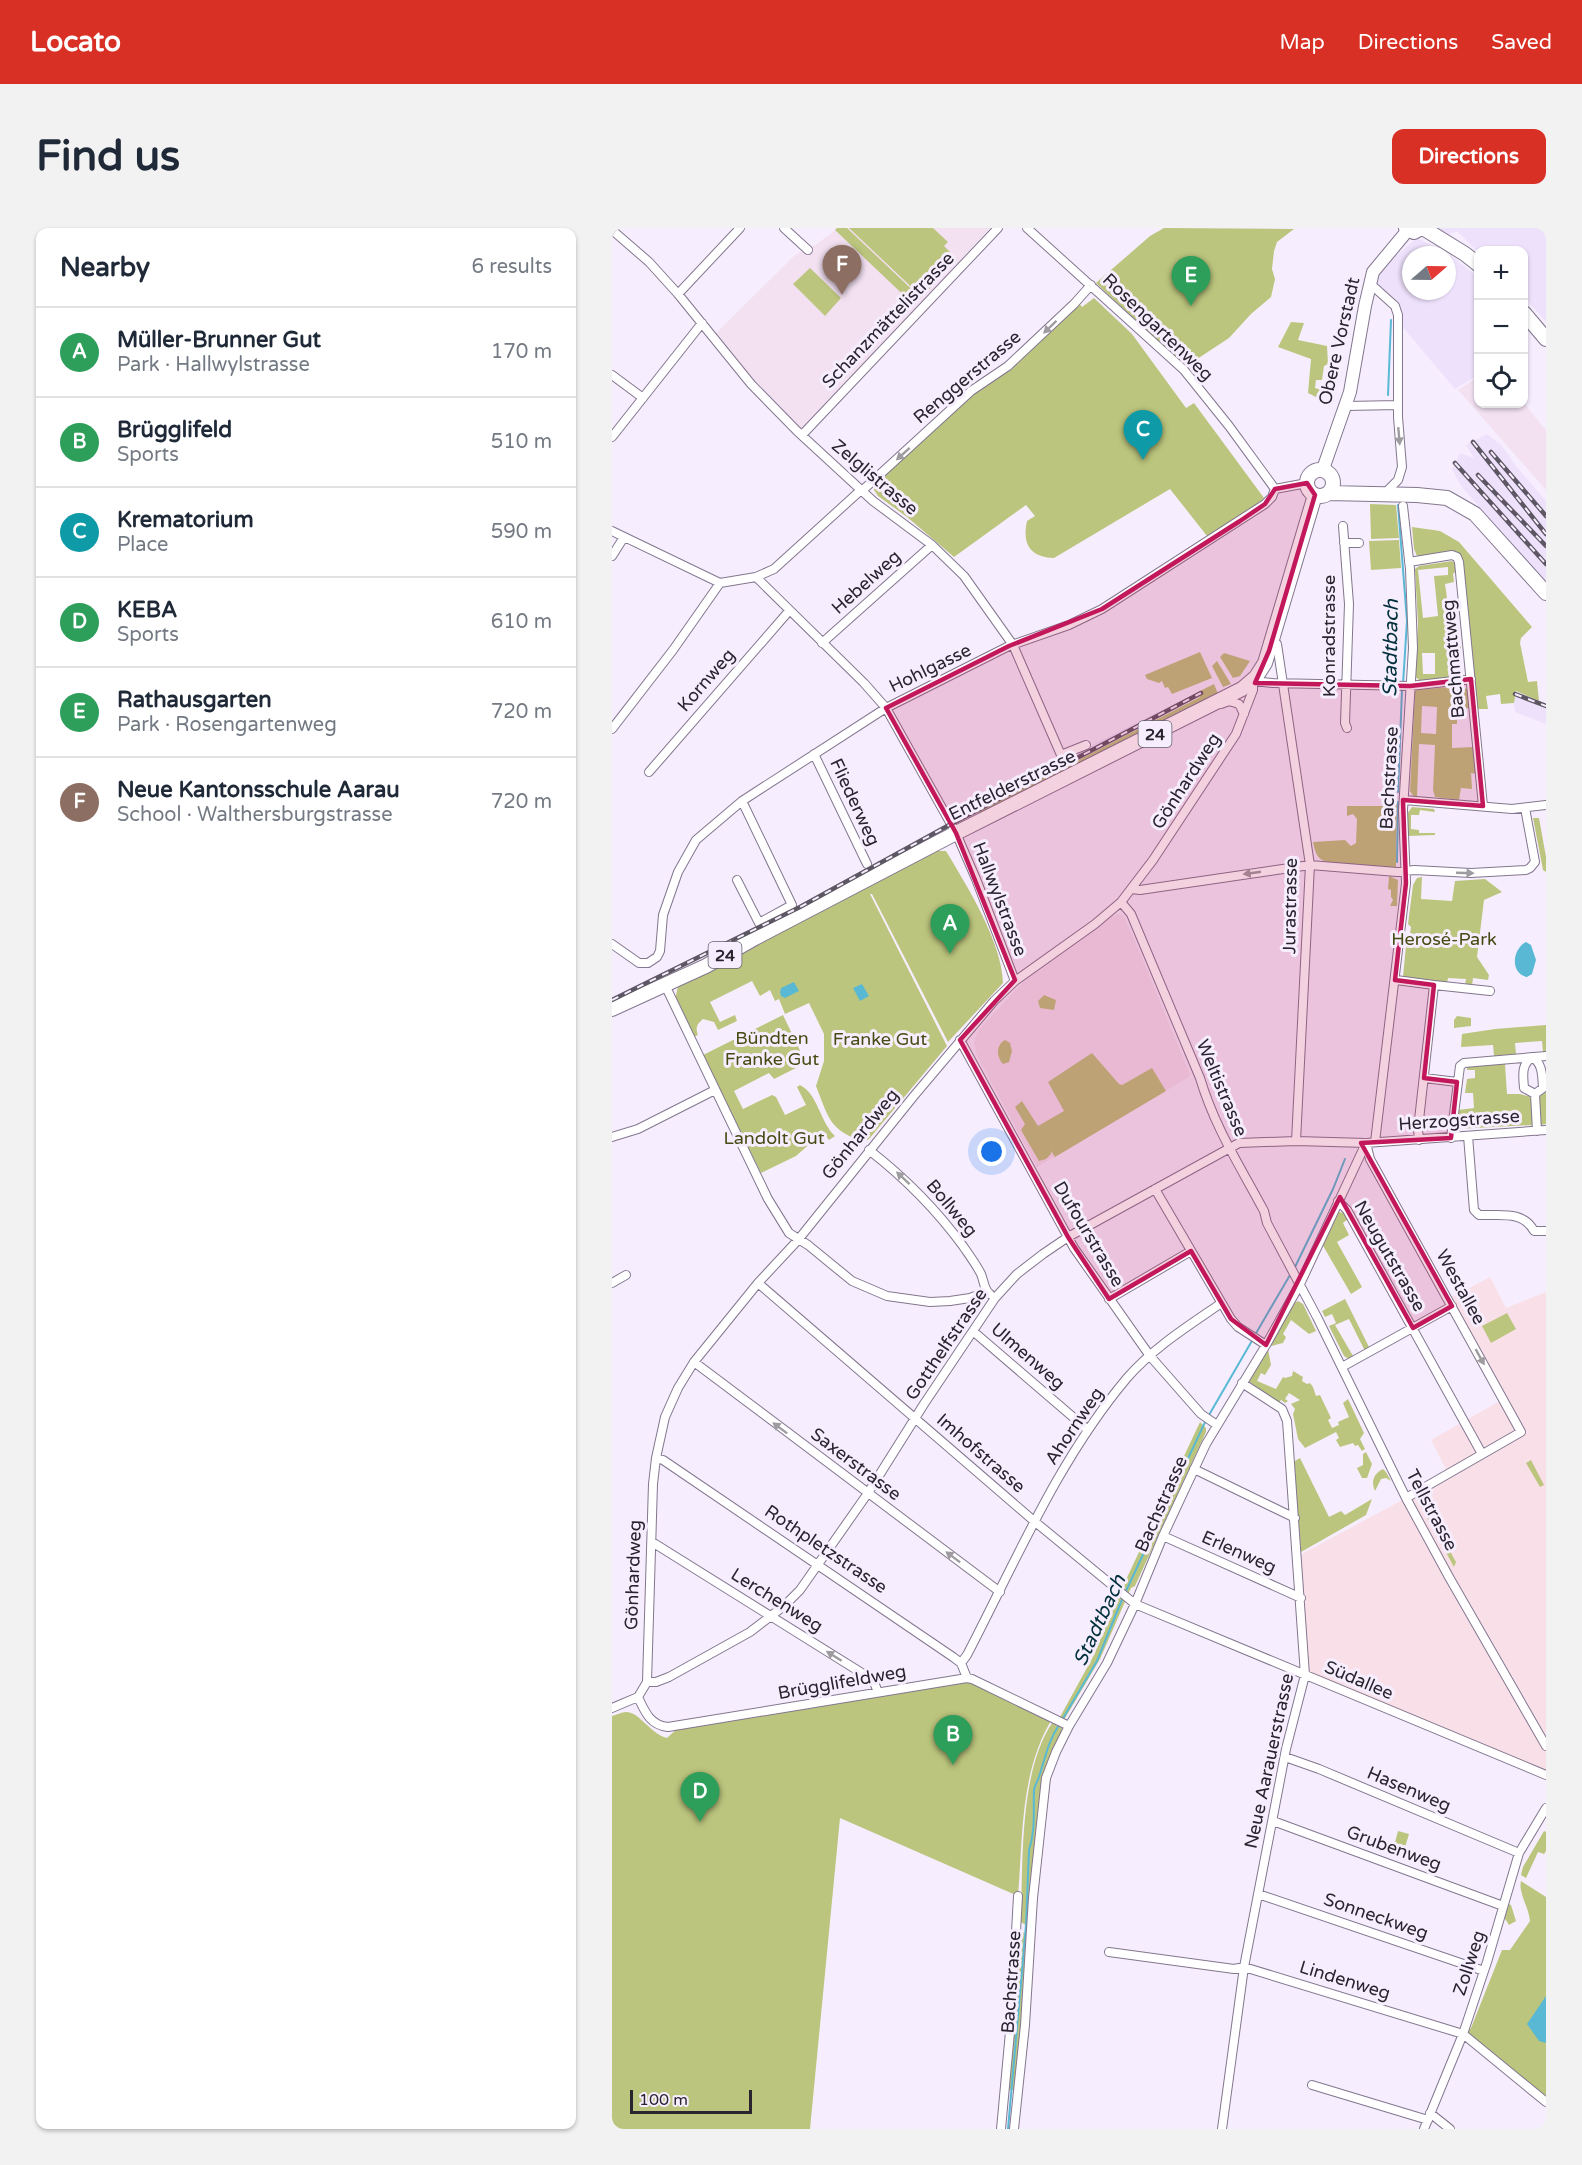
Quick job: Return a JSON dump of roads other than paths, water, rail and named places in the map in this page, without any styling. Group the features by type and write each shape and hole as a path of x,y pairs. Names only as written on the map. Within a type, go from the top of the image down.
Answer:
{"main road":[{"path":"1415,228 1456,248 1474,261"},
{"name":"Obere Vorstadt","path":"1327,473 1354,376 1373,272 1415,228"},
{"path":"1528,318 1546,339"},
{"path":"1362,493 1327,473 1311,472 1306,483 1310,492 1322,494 1362,493 1447,498 1464,506 1492,531 1546,593"},
{"path":"1322,494 1333,483 1327,473"},
{"name":"Entfelderstrasse","path":"612,1009 706,966 956,833 1239,692 1253,681 1265,663 1322,494"}],"street":[{"path":"784,228 808,250"},
{"name":"Schanzmättelistrasse","path":"802,435 998,228"},
{"name":"Rosengartenweg","path":"1027,228 1184,370 1275,489"},
{"path":"678,294 738,229"},
{"name":"Zelglistrasse","path":"612,230 649,262 751,384 802,435 861,490 932,545 964,576 1013,645 1061,756 1086,745"},
{"name":"Renggerstrasse","path":"756,577 774,569 971,392 1008,366 1091,285"},
{"path":"1375,288 1395,306 1398,315 1398,405 1402,466 1398,480 1383,495"},
{"path":"612,437 702,323"},
{"path":"612,375 643,398"},
{"path":"1346,406 1398,405"},
{"path":"1275,489 1306,483"},
{"name":"Hohlgasse","path":"612,944 639,963 648,963 657,957 660,951 663,915 678,872 696,840 742,801 886,708 1013,645 1083,619 1120,599 1265,504 1272,497 1275,489"},
{"name":"Bachstrasse","path":"1014,2129 1046,1784 1056,1752 1069,1726 1099,1680 1213,1423 1242,1383 1298,1280 1358,1157 1370,1143 1377,1126 1396,980 1406,871 1402,834 1404,685 1413,648 1409,562 1403,506"},
{"name":"Konradstrasse","path":"1343,526 1350,604 1345,685 1347,728"},
{"path":"612,531 720,583 756,577"},
{"path":"612,556 624,537"},
{"path":"1344,543 1359,543"},
{"name":"Hebelweg","path":"822,643 932,545"},
{"name":"Bachmattweg","path":"1409,562 1452,555 1459,562 1483,806"},
{"name":"Hallwylstrasse","path":"756,577 864,683 886,708 956,833 1015,981"},
{"path":"612,729 673,650 720,583"},
{"name":"Kornweg","path":"649,772 789,611"},
{"name":"Jurastrasse","path":"1272,642 1277,644 1310,865 1296,1141"},
{"path":"1253,681 1404,685 1471,679"},
{"name":"Gönhardweg","path":"647,1682 653,1484 656,1458 665,1418 693,1362 758,1283 798,1239 960,1040 1015,981 1122,902 1211,775 1236,734 1254,690 1253,681"},
{"path":"1212,706 1229,701 1239,704 1244,714"},
{"name":"Fliederweg","path":"814,754 867,864"},
{"path":"1404,800 1512,809 1546,805"},
{"path":"737,880 759,923 792,905 742,801"},
{"path":"1131,889 1140,890 1310,865 1397,872 1491,873 1530,868 1535,862 1526,808"},
{"name":"Weltistrasse","path":"1122,902 1131,914 1200,1078 1219,1130 1264,1211 1298,1280"},
{"path":"1396,980 1490,991"},
{"path":"664,985 776,1215 789,1233 808,1245 852,1281 887,1296 930,1302 970,1298 986,1292 995,1298"},
{"path":"1419,1140 1418,1129 1434,985"},
{"name":"Dufourstrasse","path":"960,1040 1068,1237 1150,1356 1201,1414 1213,1423"},
{"path":"1451,1138 1460,1066 1464,1063 1546,1056"},
{"path":"1532,1057 1538,1061 1541,1068 1543,1088 1535,1094"},
{"path":"1532,1057 1525,1062 1522,1069 1524,1088 1535,1094"},
{"path":"1424,1078 1457,1082"},
{"path":"612,1137 638,1129 715,1090"},
{"path":"1535,1094 1541,1130"},
{"name":"Herzogstrasse","path":"1350,1142 1451,1138 1541,1130"},
{"path":"1468,1136 1474,1210 1479,1215 1522,1217 1530,1223 1534,1231 1546,1231"},
{"name":"Gotthelfstrasse","path":"647,1682 656,1682 669,1677 750,1632 772,1616 800,1590 819,1566 995,1298 1017,1274 1042,1254 1068,1237 1229,1147 1245,1142 1350,1142"},
{"name":"Westallee","path":"1370,1143 1370,1159 1521,1432 1482,1454"},
{"name":"Bollweg","path":"869,1150 908,1182 946,1224 978,1270 986,1292"},
{"path":"1155,1189 1220,1304 1238,1327 1263,1344"},
{"name":"Neugutstrasse","path":"1338,1201 1347,1210 1482,1454"},
{"path":"1109,1299 1191,1251"},
{"path":"612,1283 626,1275"},
{"name":"Tellstrasse","path":"1298,1280 1406,1497 1546,1746"},
{"name":"Imhofstrasse","path":"758,1283 1034,1521 1132,1602"},
{"name":"Ahornweg","path":"961,1663 968,1655 1034,1521 1088,1430 1128,1377 1150,1356 1220,1304"},
{"name":"Neugutstrasse","path":"1342,1367 1452,1306"},
{"name":"Ulmenweg","path":"974,1332 1088,1430"},
{"name":"Saxerstrasse","path":"693,1362 1000,1592"},
{"name":"Neue Aarauerstrasse","path":"1222,2129 1244,1967 1285,1757 1305,1676 1295,1518 1285,1415 1282,1409 1242,1383"},
{"path":"1406,1497 1482,1454"},
{"name":"Rothpletzstrasse","path":"656,1458 663,1460 782,1539 961,1663"},
{"path":"1194,1469 1295,1518"},
{"name":"Erlenweg","path":"1163,1536 1301,1598"},
{"name":"Lerchenweg","path":"651,1542 873,1680 878,1692"},
{"name":"Südallee","path":"1132,1602 1546,1775"},
{"path":"961,1663 967,1678 1069,1726"},
{"name":"Brügglifeldweg","path":"638,1697 648,1717 660,1726 668,1727 967,1678"},
{"path":"612,1708 638,1697 647,1682"},
{"name":"Hasenweg","path":"1285,1757 1319,1769 1519,1853"},
{"name":"Zollweg","path":"1424,2129 1463,2034 1519,1853 1546,1808"},
{"name":"Grubenweg","path":"1273,1821 1503,1906"},
{"name":"Sonneckweg","path":"1258,1894 1484,1971"},
{"path":"1001,2129 1011,2021 1018,1896"},
{"name":"Lindenweg","path":"1109,1952 1234,1969 1244,1967 1463,2034 1546,2102"},
{"path":"1312,2085 1429,2116 1450,2129"}],"water":[{"path":"1526,942 1531,945 1536,960 1532,974 1527,977 1518,971 1515,961 1518,950"},
{"path":"794,982 799,991 785,998 781,996 781,988"},
{"path":"862,984 869,996 860,1001 853,988"},
{"path":"1546,1996 1546,2043 1539,2041 1527,2024"}],"waterway":[{"name":"Stadtbach","path":"1388,395 1391,320"},
{"name":"Stadtbach","path":"1398,505 1407,621 1403,684"},
{"name":"Stadtbach","path":"1398,792 1402,690"},
{"name":"Stadtbach","path":"1397,862 1398,802"},
{"name":"Stadtbach","path":"1295,1267 1345,1159"},
{"name":"Stadtbach","path":"1255,1335 1290,1275"},
{"name":"Stadtbach","path":"1209,1415 1253,1339"},
{"name":"Stadtbach","path":"1126,1591 1206,1420"},
{"name":"Stadtbach","path":"1062,1720 1097,1661 1123,1597"},
{"name":"Stadtbach","path":"1008,2129 1026,1925 1034,1790 1049,1744 1059,1725"}],"railway":[{"path":"1473,442 1546,534"},
{"path":"1491,452 1546,516"},
{"path":"1455,463 1546,564"},
{"path":"1478,475 1546,546"},
{"path":"612,1000 800,907 951,824 1201,693"},
{"path":"1515,694 1546,706"}],"place":[{"name":"Neue Kantonsschule Aarau","path":"842,295"},
{"name":"Rathausgarten","path":"1191,306"},
{"name":"Krematorium","path":"1143,460"},
{"name":"Müller-Brunner Gut","path":"950,954"},
{"name":"Brügglifeld","path":"953,1765"},
{"name":"KEBA","path":"700,1822"}],"park label":[{"name":"Herosé-Park","path":"1444,939"},
{"name":"Franke Gut","path":"880,1039"},
{"name":"Bündten Franke Gut","path":"772,1048"},
{"name":"Landolt Gut","path":"774,1138"}]}
